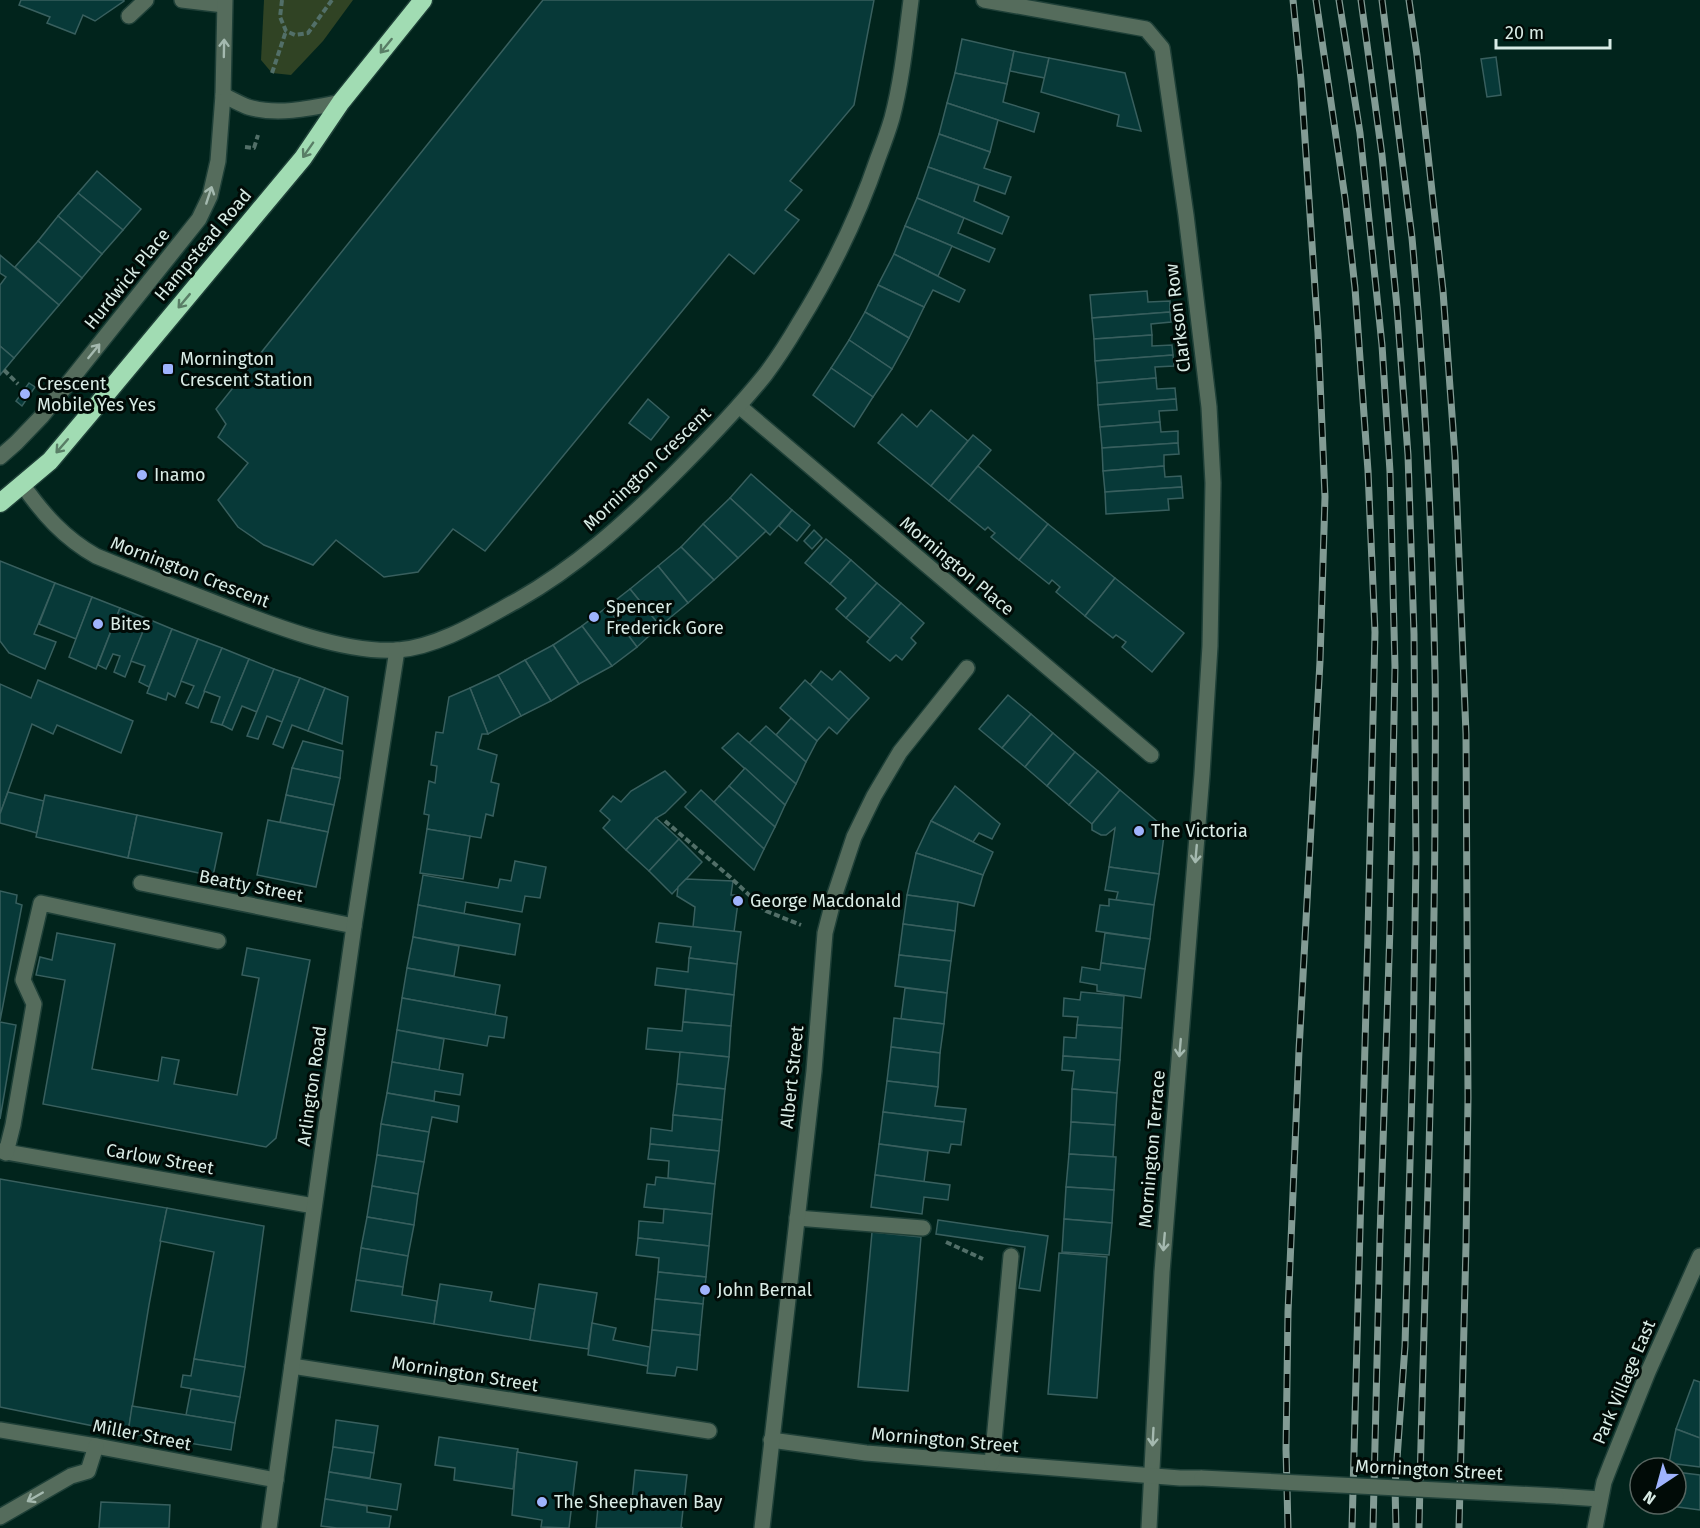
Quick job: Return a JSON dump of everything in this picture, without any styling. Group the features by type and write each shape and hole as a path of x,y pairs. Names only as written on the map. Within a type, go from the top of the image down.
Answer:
{"highway":[{"name":"Hampstead Road","path":"0,503 50,461 122,377 303,158 341,102 423,0"}],"street":[{"path":"129,16 146,0"},
{"path":"182,0 224,3"},
{"name":"Mornington Crescent","path":"22,484 45,515 73,542 96,556 259,620 344,645 397,650 425,645 453,634 528,594 567,569 642,506 692,457 767,372 810,306 839,253 861,205 891,120 911,0"},
{"name":"Clarkson Row","path":"984,0 1146,29 1162,48 1186,215 1209,406 1213,483 1210,646 1202,774"},
{"name":"Hurdwick Place","path":"0,457 42,416 200,219 210,196 218,161 223,95 224,3"},
{"path":"223,95 249,107 264,110 294,111 341,102"},
{"name":"Mornington Place","path":"738,406 1151,755"},
{"name":"Arlington Road","path":"269,1528 354,926 397,650"},
{"name":"Albert Street","path":"762,1528 814,1071 825,933 854,837 874,796 900,752 967,668"},
{"name":"Mornington Terrace","path":"1149,1528 1161,1272 1202,774"},
{"name":"Beatty Street","path":"141,883 354,926"},
{"path":"3,1152 14,1125 34,1004 23,980 41,903 218,940"},
{"name":"Carlow Street","path":"3,1152 314,1206"},
{"path":"797,1218 923,1228"},
{"path":"992,1463 1011,1256"},
{"name":"Park Village East","path":"1595,1528 1607,1473 1648,1372 1700,1256"},
{"name":"Mornington Street","path":"292,1366 709,1431"},
{"name":"Miller Street","path":"0,1430 276,1480"},
{"name":"Mornington Street","path":"771,1440 866,1453 1151,1476 1600,1499"},
{"path":"0,1517 71,1476 88,1471 96,1446"}],"path":[{"path":"272,73 286,31 280,17 282,0"},
{"path":"286,31 295,35 308,33 332,0"},
{"path":"4,370 18,384"},
{"path":"665,821 766,911 825,933"},
{"path":"923,1228 931,1235 983,1259 982,1270"}],"green space":[{"path":"264,0 353,0 323,41 291,75 272,73 261,60"}],"building":[{"path":"21,0 124,1 95,21 83,15 75,34 47,23 50,17 19,5"},
{"path":"543,0 874,0 854,105 790,181 802,190 785,210 799,220 754,274 729,254 485,551 453,529 418,572 384,577 336,540 313,565 264,545 238,527 218,500 248,463 218,437 226,424 216,409"},
{"path":"962,39 1014,51 1007,84 955,73"},
{"path":"1014,51 1049,58 1045,78 1010,71"},
{"path":"1496,57 1501,95 1487,97 1481,59"},
{"path":"1049,58 1125,73 1141,131 1117,126 1119,115 1041,92"},
{"path":"955,73 1007,84 1003,102 1039,113 1034,132 947,103"},
{"path":"947,103 998,120 990,152 939,134"},
{"path":"939,134 990,152 984,168 1011,177 1005,194 928,167"},
{"path":"928,167 979,185 974,201 1009,217 1002,234 917,198"},
{"path":"97,171 141,209 123,230 78,193"},
{"path":"78,193 123,230 102,254 58,216"},
{"path":"917,198 964,218 958,233 995,249 989,262 905,226"},
{"path":"58,216 102,254 82,278 38,241"},
{"path":"905,226 952,246 938,276 894,254"},
{"path":"38,241 82,278 59,305 15,267"},
{"path":"894,254 965,290 959,302 933,290 924,307 878,285"},
{"path":"0,255 59,305 14,358 0,346 0,285 6,277 0,273"},
{"path":"878,285 924,307 909,338 865,312"},
{"path":"1147,291 1148,302 1170,301 1170,312 1092,318 1090,295"},
{"path":"865,312 909,338 892,369 849,340"},
{"path":"1170,312 1171,322 1151,324 1152,335 1094,339 1092,318"},
{"path":"1152,335 1152,346 1172,345 1173,355 1095,361 1094,339"},
{"path":"849,340 892,369 873,397 831,368"},
{"path":"0,346 14,358 0,375"},
{"path":"1173,355 1174,366 1155,367 1156,378 1097,383 1095,361"},
{"path":"831,368 873,397 854,427 813,395"},
{"path":"1156,378 1157,389 1175,388 1176,399 1098,405 1097,383"},
{"name":"Crescent Mobile Yes Yes","path":"29,383 35,387 22,406 16,401"},
{"path":"648,399 669,417 651,440 629,423"},
{"path":"1176,399 1177,410 1159,411 1160,422 1100,427 1098,405"},
{"path":"931,410 968,441 931,486 878,443 902,414 917,427"},
{"path":"1160,422 1161,432 1178,431 1178,443 1102,448 1100,427"},
{"path":"973,435 991,450 949,501 931,486"},
{"path":"1178,443 1179,454 1164,455 1164,466 1103,471 1102,448"},
{"path":"978,466 1048,524 1019,560 991,537 995,533 988,527 985,530 949,501"},
{"path":"1164,466 1165,477 1181,476 1182,487 1105,492 1103,471"},
{"path":"751,474 792,510 770,535 730,498"},
{"path":"1182,487 1183,498 1168,499 1169,510 1106,514 1105,492"},
{"path":"730,498 766,531 738,558 703,524"},
{"path":"792,510 810,525 797,541 779,526"},
{"path":"703,524 738,558 714,580 681,547"},
{"path":"1048,524 1115,578 1085,616 1056,592 1060,587 1052,580 1049,584 1019,560"},
{"path":"814,530 822,538 812,549 804,541"},
{"path":"826,539 851,560 830,584 805,563"},
{"path":"681,547 714,580 688,603 658,566"},
{"path":"851,560 877,583 846,618 836,609 846,598 830,584"},
{"path":"0,561 55,583 34,634 56,642 45,669 9,653 0,641"},
{"path":"658,566 688,603 660,626 630,589"},
{"path":"1115,578 1184,633 1152,672 1122,647 1126,642 1116,635 1113,638 1085,616"},
{"path":"55,583 92,597 76,639 39,624"},
{"path":"877,583 901,603 870,638 846,618"},
{"path":"630,589 660,626 637,647 607,607"},
{"name":"Bites","path":"92,597 120,608 96,669 69,657"},
{"path":"901,603 924,623 911,638 916,643 902,660 896,655 890,661 867,642"},
{"path":"607,607 637,647 612,666 582,626"},
{"path":"120,608 148,619 125,677 114,672 120,656 113,654 106,669 98,665"},
{"path":"148,619 172,629 149,687 139,682 145,666 131,661"},
{"path":"582,626 612,666 579,684 553,645"},
{"path":"172,629 198,639 175,697 168,693 166,700 147,693"},
{"path":"198,639 222,648 198,708 186,703 194,686 181,681"},
{"path":"553,645 579,684 551,701 525,660"},
{"path":"222,648 249,659 222,725 211,722 220,697 204,691"},
{"path":"249,659 274,669 257,712 242,706 232,730 222,725"},
{"path":"525,660 551,701 521,716 498,675"},
{"path":"274,669 300,678 282,722 267,716 258,739 247,736"},
{"path":"821,671 832,680 840,671 869,698 849,720 810,685"},
{"path":"498,675 521,716 488,734 470,688"},
{"path":"300,678 325,688 308,731 292,725 283,748 273,744"},
{"path":"38,680 133,721 121,753 57,725 53,734 32,724 0,814 0,684 31,698"},
{"path":"805,680 849,720 837,734 829,727 817,741 780,708"},
{"path":"325,688 348,697 342,744 308,731"},
{"path":"470,688 488,734 482,734 478,749 497,755 491,782 499,784 493,816 486,814 481,838 427,829 429,815 424,814 429,781 435,783 437,766 431,765 436,732 443,733 449,697"},
{"path":"1008,695 1031,714 1002,748 979,729"},
{"path":"1031,714 1053,733 1025,767 1002,748"},
{"path":"791,718 817,741 806,762 776,735"},
{"path":"766,726 806,762 796,784 749,743"},
{"path":"738,733 796,784 785,805 722,748"},
{"path":"1053,733 1075,752 1047,786 1025,767"},
{"path":"303,741 343,751 340,778 292,768"},
{"path":"1075,752 1098,771 1069,805 1047,786"},
{"path":"292,768 340,778 334,805 286,795"},
{"path":"745,768 785,805 775,827 729,786"},
{"path":"665,771 686,792 665,813 656,818 626,850 603,828 610,820 600,811 613,796 621,802 631,791"},
{"path":"1098,771 1120,790 1092,824 1069,805"},
{"path":"729,786 775,827 764,849 714,802"},
{"path":"955,786 1000,824 992,839 979,833 973,842 931,821"},
{"path":"701,790 764,849 754,870 685,807"},
{"name":"The Victoria","path":"1120,790 1165,828 1159,874 1109,867 1115,828 1106,835 1101,835 1092,830 1092,824"},
{"path":"8,792 44,801 37,833 0,823 0,814"},
{"path":"45,795 137,815 128,858 36,837"},
{"path":"286,795 334,805 328,832 280,822"},
{"path":"137,815 222,833 213,876 128,858"},
{"path":"656,818 679,839 649,871 626,850"},
{"path":"268,820 328,832 316,887 257,875"},
{"path":"931,821 993,852 983,875 916,853"},
{"path":"427,829 470,836 463,879 420,873"},
{"path":"679,839 702,862 672,894 649,871"},
{"path":"916,853 983,875 974,906 907,895"},
{"path":"515,861 546,867 540,898 525,896 522,912 466,902 464,914 418,905 423,875 498,888 500,879 511,881"},
{"path":"1109,867 1159,874 1154,905 1116,900 1118,892 1105,890"},
{"path":"686,879 733,881 731,895 739,895 734,932 693,927 695,907 677,896 678,887"},
{"path":"0,891 17,895 16,903 22,905 0,1021"},
{"path":"907,895 958,902 955,931 903,924"},
{"path":"1109,899 1154,905 1150,939 1096,931 1100,905 1109,906"},
{"path":"418,905 520,924 515,955 413,937"},
{"path":"659,923 741,932 737,964 689,958 691,947 656,942"},
{"path":"903,924 955,931 951,961 899,955"},
{"path":"57,933 115,944 92,1069 158,1081 162,1057 179,1060 174,1084 237,1095 259,978 242,975 247,948 310,960 276,1138 266,1147 43,1104 65,980 36,975 40,957 52,960"},
{"path":"1105,933 1150,939 1145,969 1101,963"},
{"path":"413,937 459,946 454,976 407,968"},
{"path":"899,955 951,961 947,993 895,986"},
{"path":"689,958 737,964 734,995 655,985 657,968 688,972"},
{"path":"1101,963 1145,969 1141,998 1097,991 1097,985 1080,982 1082,967 1100,970"},
{"path":"407,968 500,985 495,1015 402,998"},
{"path":"905,988 947,993 944,1024 901,1019"},
{"path":"686,989 734,995 731,1026 683,1022"},
{"path":"1081,992 1124,996 1122,1028 1077,1025 1078,1017 1063,1016 1064,998 1080,1000"},
{"path":"402,998 507,1017 504,1038 489,1036 487,1046 397,1030"},
{"path":"894,1018 944,1024 940,1053 891,1047"},
{"path":"0,1022 16,1025 0,1119"},
{"path":"683,1022 731,1026 729,1057 646,1049 648,1028 682,1031"},
{"path":"1077,1025 1122,1028 1120,1060 1063,1056 1064,1037 1076,1038"},
{"path":"397,1030 444,1039 439,1070 392,1062"},
{"path":"891,1047 940,1053 938,1087 887,1081"},
{"path":"680,1052 729,1057 725,1089 677,1084"},
{"path":"1063,1056 1120,1060 1117,1093 1072,1089 1074,1071 1062,1070"},
{"path":"392,1062 463,1074 460,1095 435,1091 434,1101 387,1093"},
{"path":"887,1081 938,1087 935,1106 966,1109 964,1122 883,1112"},
{"path":"677,1084 725,1089 722,1120 673,1115"},
{"path":"1072,1089 1117,1093 1115,1125 1071,1122"},
{"path":"387,1093 459,1106 457,1122 432,1117 429,1132 381,1124"},
{"path":"883,1112 964,1122 961,1145 951,1144 949,1153 879,1144"},
{"path":"673,1115 722,1120 719,1151 650,1144 651,1128 672,1131"},
{"path":"1071,1122 1115,1125 1113,1157 1069,1154"},
{"path":"381,1124 429,1132 424,1162 377,1155"},
{"path":"650,1144 719,1151 715,1184 668,1178 669,1161 648,1159"},
{"path":"879,1144 928,1151 924,1182 875,1175"},
{"path":"1069,1154 1116,1157 1114,1190 1066,1187"},
{"path":"377,1155 424,1162 418,1194 372,1186"},
{"path":"875,1175 950,1185 948,1200 924,1197 922,1214 871,1207"},
{"path":"656,1177 715,1184 712,1214 644,1207 647,1184 655,1185"},
{"path":"0,1179 167,1208 128,1433 0,1407"},
{"path":"372,1186 418,1194 414,1225 367,1217"},
{"path":"1066,1187 1114,1190 1112,1223 1064,1219"},
{"path":"167,1208 264,1226 245,1367 194,1359 214,1252 160,1241"},
{"path":"664,1209 712,1214 709,1246 638,1238 639,1221 663,1223"},
{"path":"367,1217 414,1225 408,1256 361,1248"},
{"path":"1064,1219 1112,1223 1109,1255 1062,1252"},
{"path":"938,1220 1048,1236 1040,1291 1019,1288 1025,1247 936,1234"},
{"path":"872,1232 921,1237 908,1391 858,1387"},
{"path":"638,1238 709,1246 706,1277 658,1272 659,1258 636,1255"},
{"path":"361,1248 408,1256 403,1287 356,1280"},
{"path":"1059,1253 1107,1257 1097,1398 1048,1394"},
{"path":"658,1272 706,1277 703,1304 655,1299"},
{"path":"356,1280 403,1287 402,1295 437,1301 434,1324 351,1311"},
{"path":"440,1284 492,1292 490,1301 535,1309 530,1340 434,1324"},
{"path":"539,1284 597,1293 588,1349 530,1340"},
{"path":"655,1299 703,1304 700,1335 652,1330"},
{"path":"592,1323 616,1328 613,1340 650,1347 648,1366 588,1355"},
{"path":"652,1330 700,1335 697,1370 677,1367 675,1376 647,1373"},
{"path":"194,1359 245,1367 240,1397 181,1387 183,1375 191,1376"},
{"path":"1694,1380 1700,1382 1700,1438 1676,1429"},
{"path":"191,1389 240,1397 235,1423 186,1415"},
{"path":"132,1406 235,1423 231,1450 128,1433"},
{"path":"336,1420 378,1426 374,1453 333,1447"},
{"path":"1676,1429 1700,1438 1700,1467 1688,1465 1688,1456 1670,1456"},
{"path":"439,1437 518,1449 513,1489 454,1480 455,1468 435,1465"},
{"path":"333,1447 374,1453 370,1478 329,1472"},
{"name":"The Sheephaven Bay","path":"517,1452 577,1462 569,1528 541,1527 542,1520 512,1515"},
{"path":"635,1470 687,1475 681,1527 683,1528 596,1528 599,1496 632,1500"},
{"path":"329,1472 401,1484 397,1510 325,1499"},
{"path":"1688,1474 1700,1475 1700,1510 1688,1508"},
{"path":"325,1499 367,1506 367,1512 391,1516 389,1528 321,1526"},
{"path":"101,1502 170,1505 169,1528 99,1528"}],"railway":[{"path":"1288,1528 1286,1449 1288,1312 1299,1050 1320,661 1325,497 1318,333 1301,80 1293,0"},
{"path":"1316,0 1345,198 1355,288 1368,471 1375,632 1352,1528"},
{"path":"1339,0 1360,133 1382,345 1390,472 1395,667 1373,1528"},
{"path":"1361,0 1382,155 1397,307 1408,455 1414,634 1416,857 1413,1053 1405,1346 1395,1487 1396,1528"},
{"path":"1382,0 1417,292 1427,455 1435,672 1433,993 1419,1528"},
{"path":"1409,0 1443,291 1455,456 1466,734 1468,1098 1459,1528"}],"place":[{"name":"Mornington Crescent Station","path":"168,369"},
{"name":"Crescent Mobile Yes Yes","path":"25,394"},
{"name":"Inamo","path":"142,475"},
{"name":"Spencer Frederick Gore","path":"594,617"},
{"name":"Bites","path":"98,624"},
{"name":"The Victoria","path":"1139,831"},
{"name":"George Macdonald","path":"738,901"},
{"name":"John Bernal","path":"705,1290"},
{"name":"The Sheephaven Bay","path":"542,1502"}]}
